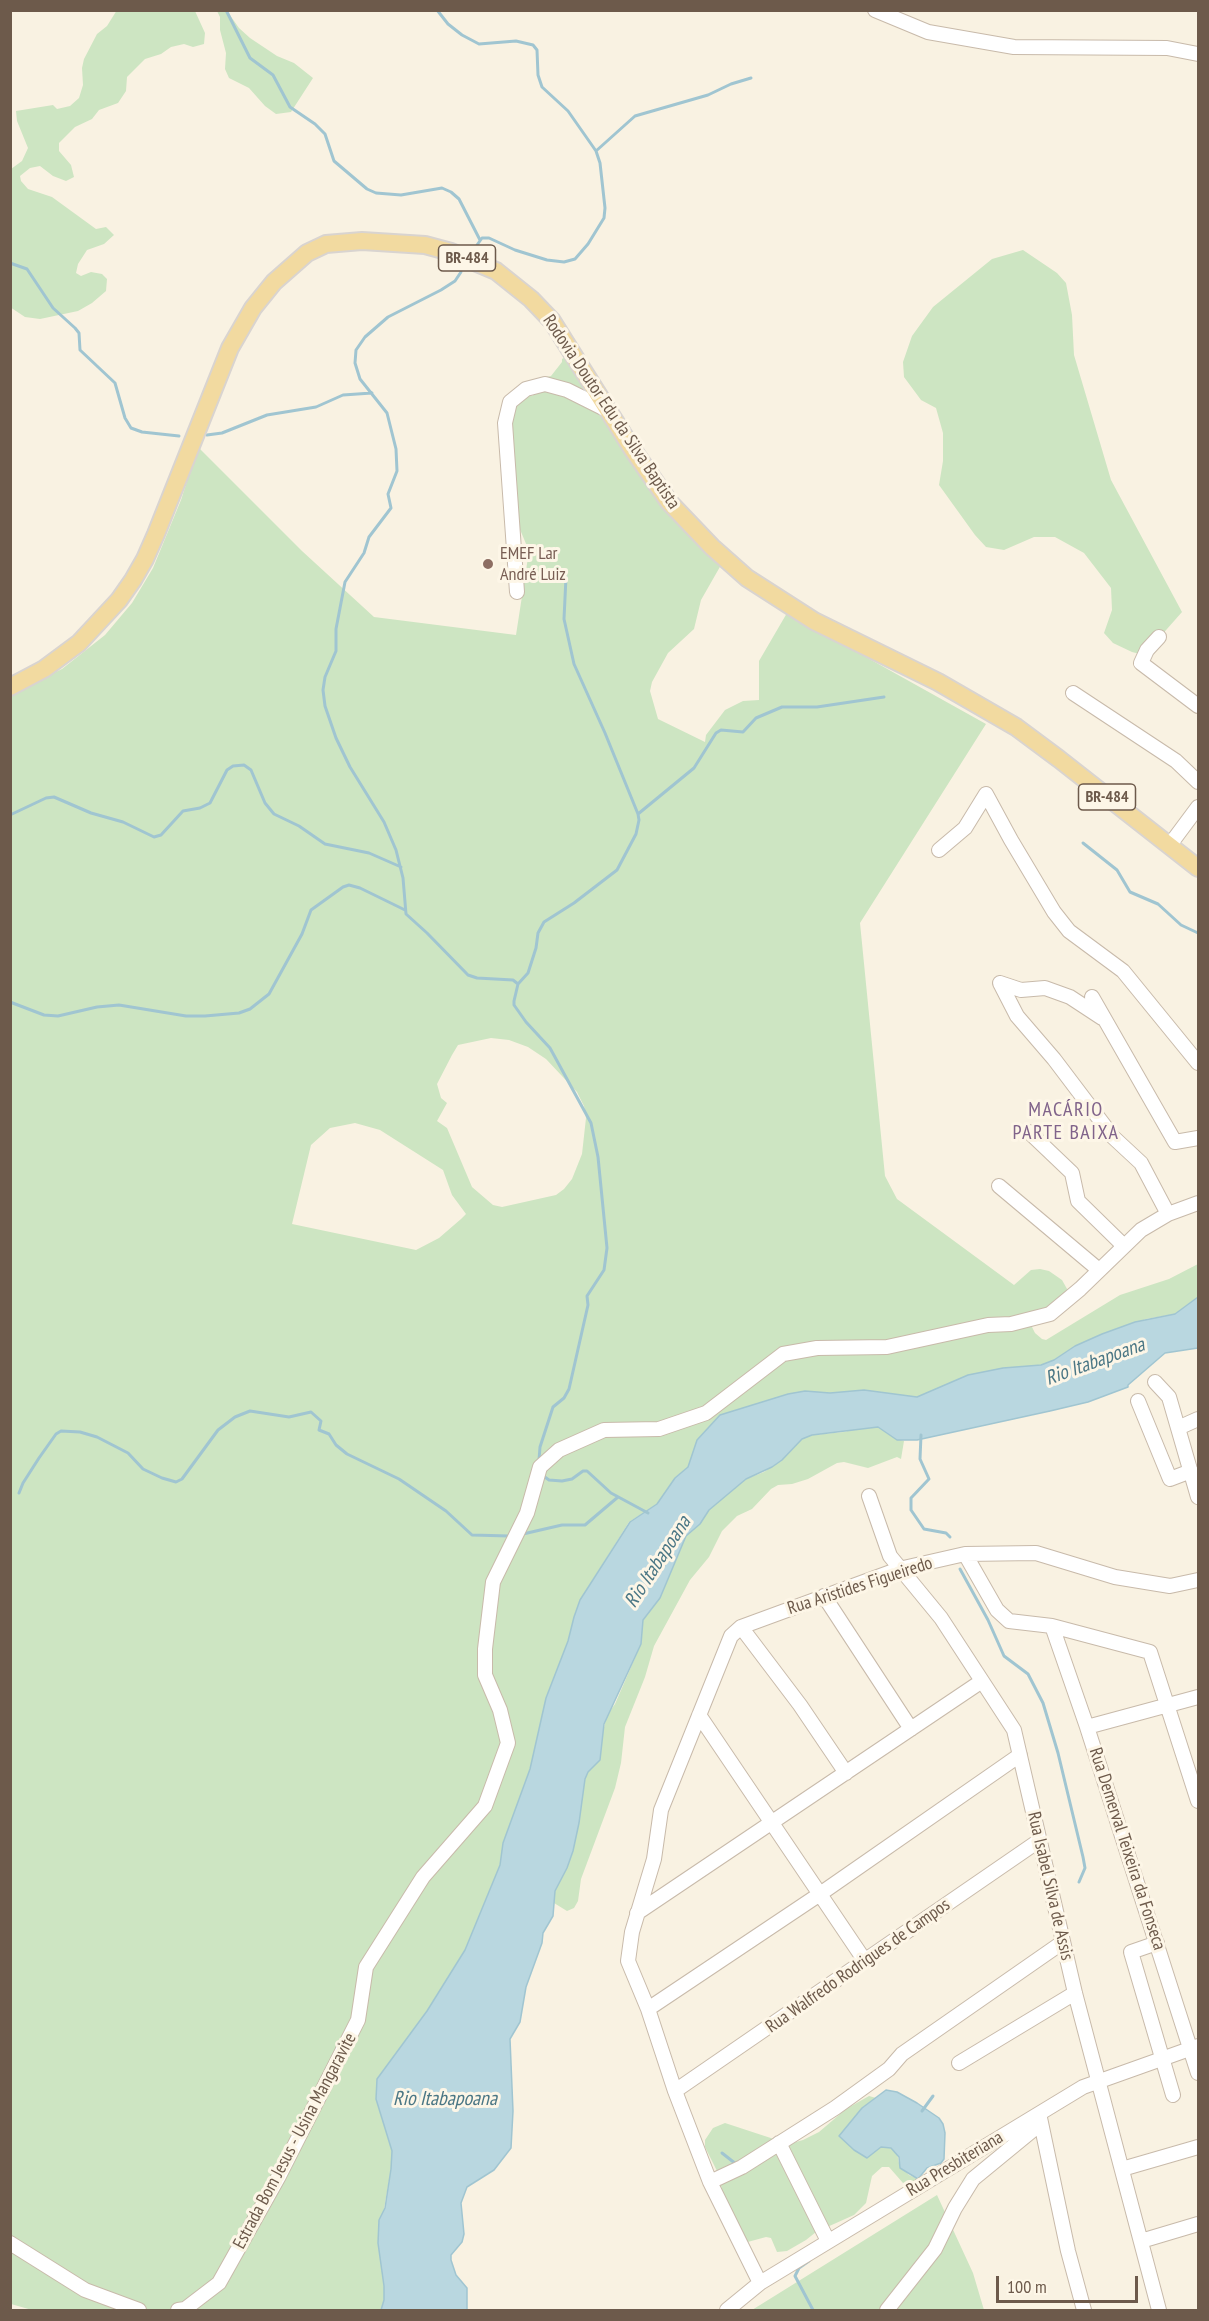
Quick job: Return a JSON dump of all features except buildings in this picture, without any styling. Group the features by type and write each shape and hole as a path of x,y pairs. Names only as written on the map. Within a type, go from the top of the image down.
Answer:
{"main road":[{"name":"Rodovia Doutor Edu da Silva Baptista","path":"10,687 65,655 119,600 145,559 230,348 253,308 269,288 293,264 326,244 346,242 425,245 452,252 496,271 520,289 552,321 633,450 669,501 712,547 747,578 814,621 938,682 986,709 1059,759 1169,846"},
{"name":"BR-484","path":"1169,846 1198,868"}],"street":[{"path":"875,10 928,32 1014,47 1167,48 1198,54"},
{"path":"517,592 505,423 510,402 526,389 545,384 567,390 610,411"},
{"path":"1159,637 1147,650 1142,663 1198,706"},
{"path":"1073,693 1176,761 1198,782"},
{"path":"939,850 965,828 986,794 1054,912 1069,931 1123,971 1198,1063"},
{"path":"1169,846 1198,807"},
{"path":"1104,1020 1070,997 1045,988 1021,990 1000,984 1017,1016 1113,1137 1141,1163 1168,1214"},
{"path":"1092,997 1175,1142 1198,1138"},
{"path":"1029,1132 1072,1173 1078,1201 1124,1246"},
{"path":"999,1186 1099,1270"},
{"name":"Estrada Bom Jesus - Usina Mangaravite","path":"178,2310 185,2309 219,2283 279,2176 358,2020 366,1967 423,1876 485,1806 508,1743 500,1710 485,1675 484,1649 493,1582 527,1513 540,1467 559,1450 604,1430 659,1429 706,1413 783,1354 817,1348 887,1347 988,1325 1011,1324 1050,1314 1141,1230 1168,1214 1198,1203"},
{"path":"1155,1383 1169,1397 1198,1497"},
{"path":"1138,1401 1170,1479 1191,1471"},
{"path":"1178,1428 1198,1419"},
{"name":"Rua Isabel Silva de Assis","path":"869,1496 890,1556 941,1618 1014,1730 1075,1993 1159,2310"},
{"name":"Rua Aristides Figueiredo","path":"741,1627 899,1569 965,1554 1036,1553 1114,1577 1170,1586 1198,1580"},
{"path":"965,1554 997,1610 1009,1621 1052,1626 1150,1652 1198,1801"},
{"path":"824,1596 911,1728"},
{"name":"Rua Demerval Teixeira da Fonseca","path":"1052,1626 1157,1943 1195,2047 1198,2073"},
{"path":"759,2283 710,2182 675,2091 648,2009 628,1961 637,1913 654,1859 661,1810 731,1635 741,1627 800,1705 846,1773"},
{"path":"637,1913 982,1681"},
{"path":"1087,1727 1198,1697"},
{"path":"699,1715 865,1961"},
{"path":"648,2009 820,1894 1020,1755"},
{"name":"Rua Walfredo Rodrigues de Campos","path":"675,2091 1040,1840"},
{"path":"710,2182 742,2167 835,2108 889,2069 902,2054 1063,1942"},
{"path":"1157,1943 1131,1952 1173,2095"},
{"path":"959,2063 1075,1993"},
{"name":"Rua Presbiteriana","path":"728,2310 759,2283 1040,2118 1083,2087 1195,2047"},
{"path":"887,2310 935,2249 955,2208 973,2179 1040,2118"},
{"path":"1040,2118 1068,2251 1084,2310"},
{"path":"779,2143 828,2241"},
{"path":"1122,2169 1198,2146"},
{"path":"1141,2241 1198,2224"},
{"path":"10,2243 85,2290 139,2310"}],"green space":[{"path":"117,10 195,11 205,33 204,44 193,47 184,44 171,47 161,54 145,59 127,77 126,91 118,103 99,110 92,119 75,127 59,143 59,151 71,165 74,177 66,181 53,176 40,166 30,168 20,176 28,189 52,197 96,229 106,227 114,235 104,244 87,250 78,264 76,273 81,276 91,272 102,274 107,279 106,291 78,311 40,319 25,317 10,307 11,169 22,161 28,148 17,121 16,111 53,105 57,109 70,106 79,98 83,85 84,59 97,34 107,26"},
{"path":"217,11 227,11 239,28 250,38 277,56 294,63 313,78 291,112 276,114 265,106 249,88 229,78 225,69 226,53"},
{"path":"1023,250 1057,273 1066,283 1072,315 1074,355 1111,480 1182,612 1144,655 1113,643 1104,633 1112,610 1111,588 1084,553 1055,537 1034,537 1004,550 986,547 975,535 939,485 943,461 943,433 936,408 921,400 904,377 903,362 912,336 933,307 992,259"},
{"path":"567,356 721,565 701,600 694,629 668,653 652,682 650,691 658,719 705,742 706,735 725,710 743,701 759,700 759,661 787,613 986,724 860,923 885,1176 897,1199 1014,1285 1031,1270 1040,1269 1049,1271 1062,1280 1071,1296 1039,1311 1034,1318 1032,1327 1042,1339 1046,1340 1120,1295 1169,1279 1198,1264 1198,1297 1175,1314 1146,1319 1075,1346 1054,1360 1041,1365 1003,1368 968,1375 917,1397 864,1390 830,1393 805,1391 720,1415 697,1440 688,1467 675,1478 657,1504 629,1522 580,1600 568,1641 546,1698 530,1769 503,1843 500,1865 465,1950 427,2011 377,2079 376,2099 392,2151 378,2243 384,2286 381,2310 32,2310 11,2304 11,693 62,669 105,635 132,603 153,568 181,500 198,447 302,551 374,617 516,635 529,551 514,515 507,420 523,395 532,396 539,391 542,378 551,376 562,359","holes":["491,1038 509,1040 528,1047 546,1059 577,1092 584,1106 586,1118 582,1154 572,1179 556,1195 502,1207 493,1205 472,1187 447,1128 437,1121 447,1103 441,1098 437,1084 458,1045","355,1123 380,1130 443,1170 452,1195 466,1214 439,1238 416,1250 292,1224 311,1145 330,1128"]},
{"path":"878,1427 904,1441 901,1459 897,1457 868,1468 844,1462 837,1463 808,1479 778,1485 771,1489 752,1509 737,1516 722,1531 709,1557 690,1580 654,1646 645,1677 625,1727 621,1763 615,1788 581,1879 578,1901 574,1908 567,1911 554,1903 555,1891 573,1851 585,1779 595,1765 607,1715 615,1704 641,1644 643,1620 660,1598 686,1535 700,1524 709,1510 718,1502 746,1479 764,1472 782,1460 802,1439 812,1435"},
{"path":"869,2096 876,2098 862,2108 840,2136 854,2150 870,2154 881,2147 891,2148 897,2153 899,2163 909,2175 918,2179 914,2186 903,2183 889,2167 882,2167 872,2176 866,2203 854,2215 816,2232 787,2251 777,2252 771,2238 766,2237 744,2243 730,2223 718,2173 705,2147 705,2140 713,2128 725,2123 789,2144 819,2132 846,2109"},
{"path":"937,2195 973,2273 984,2310 752,2310"}],"water":[{"name":"Rio Itabapoana","path":"1198,1297 1198,1348 1165,1353 1128,1387 1088,1402 917,1440 897,1440 878,1427 812,1435 802,1439 772,1467 746,1479 709,1510 700,1524 686,1536 660,1598 643,1620 641,1644 604,1724 600,1760 588,1772 585,1779 573,1851 555,1891 553,1916 543,1933 542,1943 526,1987 520,2022 510,2039 513,2111 511,2148 494,2170 467,2187 461,2203 464,2234 462,2242 451,2255 451,2260 456,2275 467,2288 467,2310 381,2310 384,2286 378,2243 379,2220 385,2208 392,2151 376,2099 377,2079 427,2011 465,1950 500,1865 503,1843 530,1769 546,1698 568,1641 580,1600 630,1522 657,1504 675,1478 688,1467 697,1440 720,1415 805,1391 830,1393 864,1390 917,1397 968,1375 1003,1368 1041,1365 1102,1334 1135,1322 1175,1314"},
{"path":"886,2090 897,2092 917,2103 939,2118 943,2124 944,2159 941,2163 927,2168 918,2179 900,2168 899,2157 891,2148 881,2147 867,2158 839,2136 862,2108"}],"waterway":[{"path":"226,10 250,58 273,75 290,107 315,124 325,134 334,161 367,189 376,193 401,195 442,188 451,192 459,199 480,240"},
{"path":"437,10 448,24 479,44 516,41 533,45 537,50 538,75 542,87 568,111 596,151 600,163 604,218 588,244 575,259 564,262 547,260 515,250 489,238 482,238 477,245"},
{"path":"596,151 635,116 708,95 751,78"},
{"path":"10,263 27,269 53,308 79,333 80,350 115,383 125,418 131,428 142,432 179,436"},
{"path":"461,272 455,281 441,290 388,317 365,337 356,350 355,363 360,379 387,413 396,449 397,471 388,494 391,508 369,537 364,553 345,582 336,629 336,651 325,677 323,690 325,706 336,738 350,767 384,822 396,850 403,878 406,914 468,975 477,978 513,980 518,984"},
{"path":"207,435 222,433 267,415 316,407 343,395 372,393"},
{"path":"539,1460 540,1447 553,1407 564,1398 569,1389 588,1305 587,1296 604,1270 607,1248 598,1157 591,1123 550,1048 526,1022 514,1005 514,1001 518,984 528,973 538,933 544,922 574,903 617,870 636,834 639,820 605,733 574,664 564,619 566,577"},
{"path":"638,814 694,768 716,733 721,730 743,732 756,718 782,707 817,707 884,697"},
{"path":"10,815 46,798 54,797 91,813 123,822 154,837 161,835 183,811 200,808 210,803 227,770 233,766 244,765 251,770 265,803 274,814 299,826 325,844 369,853 401,867"},
{"path":"1083,843 1117,870 1130,892 1158,904 1181,925 1198,933"},
{"path":"10,1002 44,1015 58,1016 97,1007 119,1005 186,1016 239,1013 250,1009 269,994 302,934 311,910 343,887 349,885 360,888 405,910"},
{"path":"19,1493 39,1458 56,1434 61,1431 80,1432 97,1437 128,1453 143,1469 176,1482 182,1479 218,1430 235,1417 250,1411 289,1417 311,1412 321,1421 319,1430 329,1434 336,1445 347,1454 399,1479 446,1511 472,1535 509,1536"},
{"path":"921,1435 920,1459 929,1479 911,1498 911,1510 924,1529 946,1533 950,1537"},
{"path":"542,1475 549,1480 562,1481 572,1479 583,1471 587,1471 611,1493 648,1513"},
{"path":"523,1534 562,1525 585,1525 618,1497"},
{"path":"960,1569 988,1620 1004,1656 1028,1674 1043,1703 1058,1753 1083,1857 1085,1868 1079,1882"},
{"path":"922,2111 933,2096"},
{"path":"722,2153 736,2164"},
{"path":"809,2261 799,2268 795,2276 813,2310"}],"place":[{"name":"EMEF Lar André Luiz","path":"488,564"}],"district":[{"name":"MACÁRIO PARTE BAIXA","path":"1066,1122"}]}
